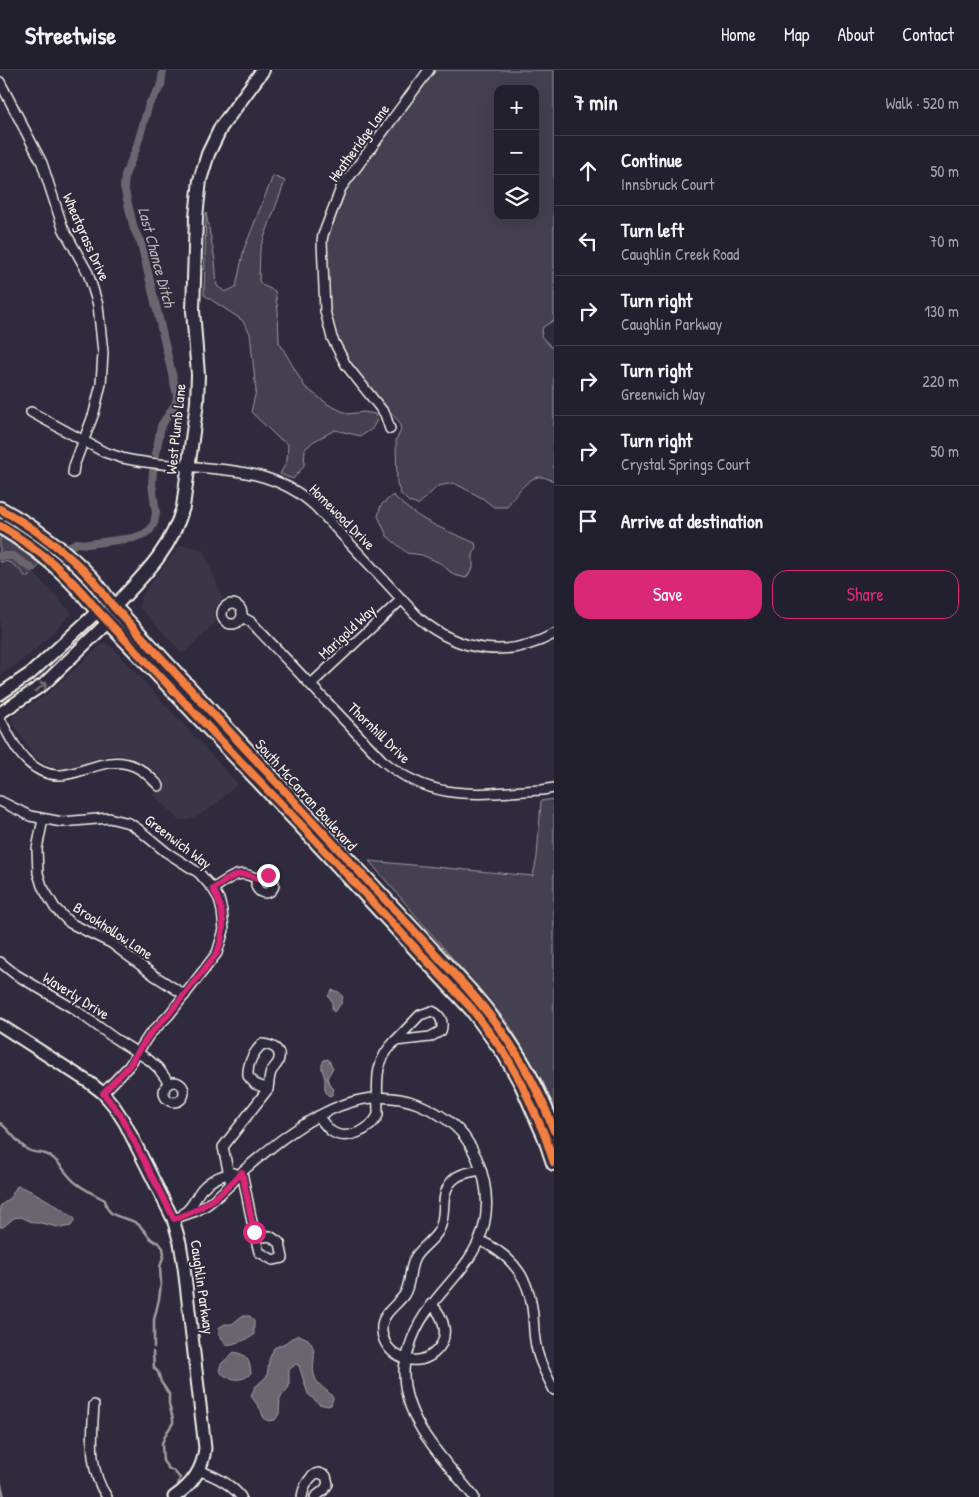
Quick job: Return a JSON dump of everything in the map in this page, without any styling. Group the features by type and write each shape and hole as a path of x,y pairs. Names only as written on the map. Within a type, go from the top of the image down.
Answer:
{"main road":[{"name":"West Plumb Lane","path":"114,607 152,566 172,537 183,506 197,402 198,375 193,303 196,218 200,180 208,154 221,127 263,70"},
{"name":"South McCarran Boulevard","path":"0,509 29,526 79,566 92,579 114,607 487,1010 514,1048 530,1076 554,1131"},
{"name":"South McCarran Boulevard","path":"0,526 56,564 108,622 472,1009 505,1054 522,1084 554,1163"},
{"path":"98,611 109,606 114,607 108,622"}],"street":[{"name":"Heatheridge Lane","path":"390,429 385,414 346,365 332,338 325,311 322,241 341,188 429,70"},
{"name":"Wheatgrass Drive","path":"0,82 42,163 63,228 88,273 98,305 102,334 103,368 94,413 73,473"},
{"name":"Homewood Drive","path":"31,412 112,456 256,474 284,484 297,491 316,508 431,628 459,642 488,649 516,648 554,634"},
{"name":"Marigold Way","path":"311,684 402,599"},
{"path":"0,694 31,673 98,611"},
{"name":"Thornhill Drive","path":"242,617 251,622 382,760 407,778 436,790 466,794 554,788"},
{"path":"0,713 44,684 108,622"},
{"path":"0,719 25,759 42,771 64,776 100,764 122,763 142,770 159,786"},
{"name":"Greenwich Way","path":"0,802 30,816 43,819 73,822 109,818 129,823 166,852 199,873 213,889 222,910 224,930 221,942 211,962 185,995 149,1035 129,1066 103,1093"},
{"name":"Brookhollow Lane","path":"43,819 37,849 38,873 42,886 55,908 70,923 111,943 155,976 185,995"},
{"path":"213,889 242,873 250,874 258,879"},
{"name":"Waverly Drive","path":"0,962 15,974 74,1009 138,1052 158,1068 169,1084"},
{"path":"318,1116 336,1134 361,1132 375,1121 378,1115 379,1064 382,1056 394,1041 420,1015 426,1012 436,1013 441,1017 441,1031 436,1035 394,1041"},
{"name":"Caughlin Parkway","path":"0,1025 80,1076 103,1093 120,1114 174,1219 184,1267 204,1432 205,1454 200,1471"},
{"path":"231,1184 224,1147 268,1088 271,1074 279,1056 277,1049 271,1045 262,1044 252,1058 248,1076 255,1084 268,1088"},
{"path":"174,1219 196,1211 218,1196 242,1172 283,1138 318,1116 360,1099 385,1097 411,1101 437,1112 461,1133 470,1144 481,1170 486,1187 486,1216 479,1240 466,1263 431,1304 416,1327 405,1360 405,1386 413,1415 420,1428 474,1497"},
{"path":"431,1304 438,1310 444,1324 445,1332 440,1346 429,1357 414,1361 405,1360 393,1353 384,1341 382,1327 384,1319 404,1295 413,1261 417,1254 439,1230 442,1223 443,1199 448,1187 453,1180 460,1176 481,1170"},
{"path":"174,1219 188,1210 206,1185 214,1178 242,1172"},
{"path":"242,1172 254,1232"},
{"path":"206,1185 218,1196"},
{"path":"479,1240 502,1253 510,1260 523,1278 532,1302 538,1354 554,1390"},
{"path":"94,1405 93,1462 96,1476 107,1497"},
{"path":"174,1497 186,1488 200,1471 235,1489 241,1497"},
{"path":"302,1497 310,1478 314,1474 319,1473 326,1476 328,1484 315,1497"}],"shaded area":[{"path":"436,70 554,70 554,320 543,327 541,336 554,350 554,481 540,477 531,480 520,490 507,507 494,507 482,498 454,483 438,486 418,505 409,502 401,494 397,484 396,440 401,430 399,422 349,361 334,333 329,315 325,247 329,230 345,192"},
{"path":"273,176 285,181 260,249 259,281 262,285 275,291 279,342 305,387 329,405 348,414 364,412 375,414 377,420 372,429 361,436 335,430 314,441 305,449 304,466 293,479 280,474 287,461 288,444 277,437 251,412 256,391 250,333 242,320 204,295 206,213 215,260 217,286 225,292 236,287 244,249"},
{"path":"393,495 422,518 475,543 473,568 466,578 454,575 440,563 422,555 407,553 387,536 378,516 381,505"},
{"path":"0,536 40,565 27,578 12,564 4,561 0,562"},
{"path":"180,545 203,549 223,599 215,608 216,622 183,654 138,606 143,594"},
{"path":"4,561 13,564 27,578 33,572 72,613 34,651 0,675 0,562"},
{"path":"105,643 113,648 238,784 208,810 190,820 178,820 154,794 164,780 144,763 119,755 107,755 75,766 62,768 51,766 32,754 13,723 12,717 45,696"},
{"path":"554,799 554,1108 543,1082 508,1023 369,861 533,876 537,857 541,801"},
{"path":"332,990 339,992 343,997 341,1004 334,1012 332,1010 332,1001 328,996"},
{"path":"328,1059 333,1068 327,1078 334,1089 332,1095 329,1096 325,1090 322,1068 324,1060"},
{"path":"17,1186 38,1195 70,1215 75,1219 71,1226 61,1228 34,1223 21,1217 14,1218 3,1227 0,1227 0,1206 9,1199"},
{"path":"242,1316 250,1316 254,1321 254,1335 240,1342 226,1345 219,1335 218,1328 225,1324 232,1324"},
{"path":"299,1335 308,1339 312,1344 315,1377 318,1383 333,1398 331,1405 319,1404 308,1394 299,1366 296,1364 289,1370 289,1387 280,1398 279,1414 275,1420 269,1421 264,1419 261,1410 251,1396 255,1387 267,1376 269,1360 274,1348"},
{"path":"234,1352 245,1356 249,1362 251,1373 244,1378 226,1377 219,1371 221,1364"}],"waterway":[{"name":"Last Chance Ditch","path":"156,453 161,426 176,403 177,395 141,243 134,229 124,187 125,175 136,149 149,104 161,86 163,70"},
{"name":"Last Chance Ditch","path":"70,546 77,543 88,544 133,538 150,530 156,513 152,484 153,472"},
{"name":"Last Chance Ditch","path":"0,556 13,556 31,568"},
{"path":"0,1123 28,1150 47,1154 53,1158 76,1183 105,1200 110,1212 139,1225 150,1238 159,1243 163,1248 164,1254 160,1267 161,1284 154,1320 154,1347"},
{"path":"153,1352 154,1368 169,1394 169,1404 173,1419 173,1423 162,1443 163,1461 180,1478 178,1485"},
{"path":"0,1481 4,1497"}],"cycle path":[{"path":"0,509 49,541 72,559 92,579 114,607 468,989 495,1022 518,1056 538,1092 554,1131"},
{"path":"0,526 29,544 76,585 98,611 472,1009 505,1054 522,1084 545,1136 554,1163"}],"route":[{"path":"254,1232 242,1172 208,1204 196,1211 174,1219 120,1114 103,1093 129,1066 149,1035 169,1014 217,953 224,930 224,921 219,899 213,889 242,873 250,874 258,879 262,875 268,875"}]}
